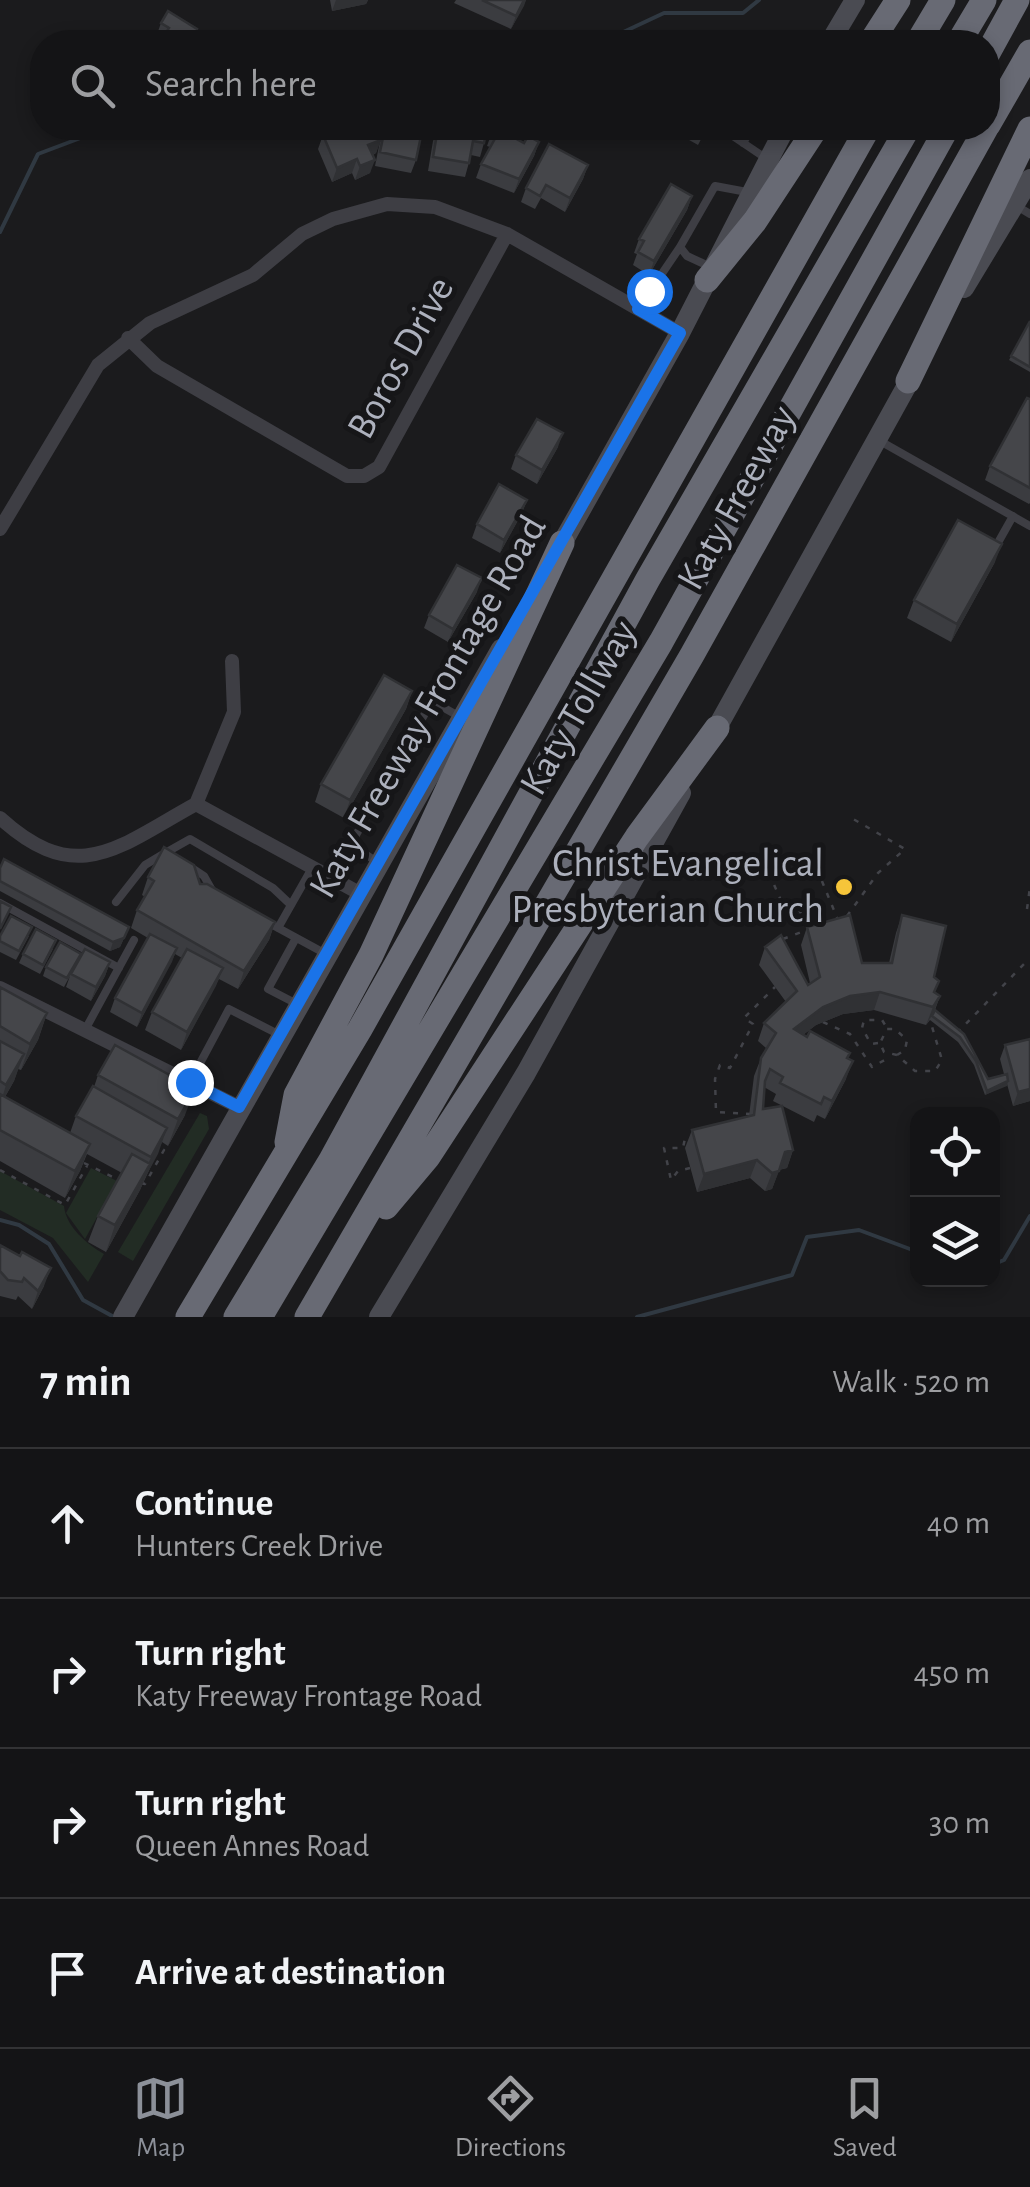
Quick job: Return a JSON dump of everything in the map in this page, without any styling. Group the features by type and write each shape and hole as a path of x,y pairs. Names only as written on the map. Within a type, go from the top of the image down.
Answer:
{"highway":[{"path":"878,30 898,0"},
{"path":"925,30 943,0"},
{"path":"966,30 984,0"},
{"path":"1000,30 1016,0"},
{"name":"Katy Freeway","path":"1000,104 1030,52"},
{"path":"908,381 1030,129"},
{"path":"710,274 756,222 808,140"},
{"name":"Katy Freeway","path":"188,1317 282,1162 861,140"},
{"name":"Katy Tollway","path":"260,1304 340,1142 696,492 901,140"},
{"name":"Katy Tollway","path":"236,1317 260,1304 661,642 939,140"},
{"name":"Katy Freeway","path":"307,1317 682,671 979,140"},
{"path":"282,1162 296,1095 371,955 562,544"},
{"path":"341,1260 428,1157 637,836 716,728"}],"main road":[{"path":"837,30 854,0"},
{"name":"Katy Freeway Frontage Road","path":"123,1317 680,333 780,140"},
{"path":"379,1317 526,1073 908,381 1022,209 1030,178"}],"street":[{"path":"0,530 98,365 150,323 254,276 302,234 333,219 387,204 435,206 506,234 680,333"},
{"name":"Boros Drive","path":"128,338 158,366 347,476 364,476 379,468 506,234"},
{"path":"0,828 46,850 79,859 106,853 196,804 234,712 232,661"},
{"path":"196,804 361,894"},
{"path":"0,818 17,834"},
{"path":"0,988 239,1107"}],"lane":[{"path":"738,140 769,160"},
{"path":"638,309 680,247 714,186 752,193"},
{"path":"680,247 710,274"},
{"path":"876,439 1030,526"},
{"path":"995,548 1014,516"},
{"path":"379,863 354,847 356,835 427,710 439,705 462,718"},
{"path":"116,902 145,866 190,839 273,888 290,905"},
{"path":"166,852 204,876 214,892 230,901"},
{"path":"278,928 312,868"},
{"path":"0,904 119,968"},
{"path":"262,919 326,954"},
{"path":"296,938 268,988 298,1004"},
{"path":"86,1030 134,940"},
{"path":"190,1082 228,1008 280,1036"}],"path":[{"path":"782,940 808,926 838,922 852,913 878,873 904,850 848,816"},
{"path":"812,857 838,922"},
{"path":"769,873 782,903 798,908 814,937"},
{"path":"1026,909 1030,887"},
{"path":"957,1033 1026,962"},
{"path":"714,1124 715,1079 720,1065 730,1068 753,1024 744,1018 775,987"},
{"path":"880,1043 872,1044 862,1028 864,1020 882,1020 887,1029"},
{"path":"880,1043 915,1071 924,1074 934,1070 942,1060 930,1020"},
{"path":"824,1022 850,1034 872,1068 894,1056 907,1040 894,1028 887,1029"},
{"path":"880,1043 887,1029"},
{"path":"716,1112 752,1114"},
{"path":"690,1168 678,1171 671,1180 664,1148 683,1148 686,1138 699,1137"},
{"path":"132,1182 145,1184 164,1150 148,1141"},
{"path":"75,1159 120,1180"},
{"path":"0,1170 66,1204 88,1165"}],"shaded area":[{"path":"200,1113 207,1116 209,1129 133,1261 118,1252"},
{"path":"91,1168 117,1181 85,1239 66,1213"},
{"path":"0,1171 64,1206 73,1228 104,1254 88,1282 53,1238 0,1210"}],"building":[{"path":"482,0 524,0 516,16"},
{"path":"168,11 197,29 168,30 161,23"},
{"path":"325,140 381,140 368,145 375,160 360,166 357,159 337,168"},
{"path":"382,140 420,140 416,160 380,152"},
{"path":"436,140 485,140 473,141 469,163 433,157"},
{"path":"494,140 539,142 519,179 481,164"},
{"path":"549,144 588,165 570,198 546,185 540,196 526,188"},
{"path":"671,184 692,196 654,261 638,252 644,241 639,239"},
{"path":"1030,321 1030,367 1011,356"},
{"path":"1027,398 1030,399 1030,488 990,466"},
{"path":"537,419 563,433 542,470 516,455"},
{"path":"499,484 527,500 504,540 477,524"},
{"path":"958,520 1002,544 957,624 914,600"},
{"path":"457,565 482,578 453,629 429,615"},
{"path":"384,675 412,691 350,800 321,784"},
{"path":"164,847 194,865 200,884 207,884 275,922 244,971 137,910 154,881 148,877"},
{"path":"4,859 129,927 124,938 113,942 0,881"},
{"path":"0,901 11,907 0,929"},
{"path":"850,915 862,963 892,963 902,915 946,926 934,977 939,981 934,992 940,996 933,1007 880,992 850,996 823,1007 794,1029 807,1037 810,1031 850,1053 847,1058 853,1061 832,1101 824,1097 821,1104 780,1083 783,1077 770,1069 763,1109 782,1106 793,1150 785,1152 779,1171 772,1173 757,1160 704,1174 692,1130 754,1115 761,1058 776,1033 764,1023 797,991 765,947 781,935 808,985 820,977 807,927"},
{"path":"11,916 32,927 19,951 0,941"},
{"path":"36,929 56,940 43,965 23,954"},
{"path":"150,934 177,948 142,1013 115,998"},
{"path":"60,942 81,954 67,978 46,967"},
{"path":"85,949 110,962 96,987 71,974"},
{"path":"187,949 223,968 187,1032 152,1012"},
{"path":"0,987 47,1013 30,1044 0,1026"},
{"path":"935,1010 964,1034 988,1079 1007,1074 1008,1081 987,1091 976,1061 960,1037 932,1016"},
{"path":"1030,1039 1030,1089 1018,1092 1005,1045"},
{"path":"0,1041 24,1054 6,1085 0,1081"},
{"path":"115,1045 195,1089 178,1119 98,1075"},
{"path":"93,1086 167,1128 151,1157 76,1116"},
{"path":"0,1094 90,1144 75,1171 0,1130"},
{"path":"132,1154 150,1164 115,1225 98,1216"},
{"path":"0,1245 51,1268 38,1291 24,1278 22,1282 8,1280 0,1271"}],"waterway":[{"path":"628,30 664,13 743,13 759,0"},
{"path":"0,232 38,154 75,140"},
{"path":"1000,1262 1030,1216"},
{"path":"0,1220 19,1225 49,1244 83,1300 114,1317"},
{"path":"637,1317 792,1275 807,1237 859,1230 910,1249"}],"place":[{"name":"Christ Evangelical Presbyterian Church","path":"844,887"}],"route":[{"path":"190,1082 239,1107 680,333 638,309 649,291"}]}
